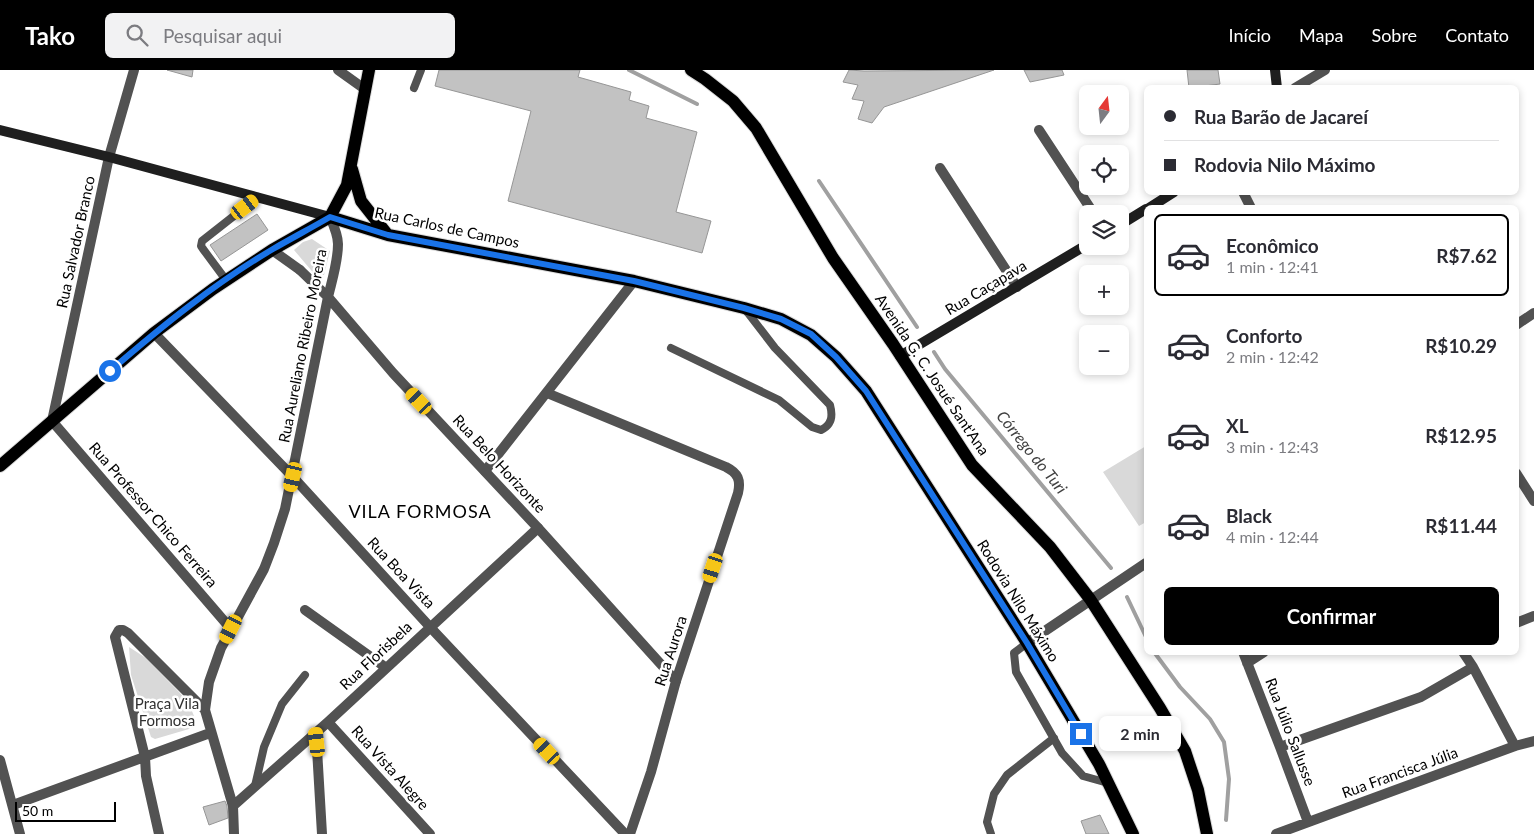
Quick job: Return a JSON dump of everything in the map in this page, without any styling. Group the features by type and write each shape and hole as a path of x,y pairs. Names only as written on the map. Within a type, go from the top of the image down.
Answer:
{"main road":[{"path":"0,466 154,333 226,280 272,250 330,217 347,185 369,70"},
{"name":"Avenida G. C. Josué Sant'Ana","path":"691,70 733,101 756,128 833,258 972,465 1050,547 1090,599 1160,708 1185,751 1198,790 1206,834"},
{"path":"1275,70 1277,85"},
{"name":"Rua Carlos de Campos","path":"0,130 258,197 388,235 634,281 781,319 811,334 836,357 866,391"},
{"path":"351,164 361,201 388,235"},
{"path":"1152,205 1169,195"},
{"path":"1129,219 1144,210"},
{"name":"Rua Caçapava","path":"900,356 1079,249"},
{"name":"Rodovia Nilo Máximo","path":"866,391 1027,643 1099,764 1133,834"}],"street":[{"name":"Rua Salvador Branco","path":"52,421 109,157 134,70"},
{"path":"338,70 366,90"},
{"path":"1300,85 1325,70"},
{"path":"1039,130 1088,205"},
{"path":"940,168 1017,287"},
{"name":"Rua Aureliano Ribeiro Moreira","path":"234,834 233,806 220,759 210,733 205,710 208,682 231,629 264,569 286,509 337,257 336,231 330,217"},
{"name":"Rua Belo Horizonte","path":"272,250 300,270 328,297 393,373 538,528 676,680"},
{"path":"485,471 634,281"},
{"path":"1519,323 1534,313"},
{"name":"Rua Boa Vista","path":"154,333 293,477 625,834"},
{"name":"Rua Aurora","path":"547,392 726,467 738,477 740,484 676,680 651,772 630,834"},
{"name":"Rua Professor Chico Ferreira","path":"52,421 231,629"},
{"path":"1519,478 1534,501"},
{"name":"Rua Florisbela","path":"233,806 328,722 385,667 538,528"},
{"path":"1027,643 1144,564"},
{"path":"305,610 385,667"},
{"path":"1519,621 1534,616"},
{"path":"159,834 146,776 145,757 115,637 119,630 128,633 205,710"},
{"name":"Rua Júlio Sallusse","path":"1244,655 1308,822"},
{"path":"1247,663 1259,655"},
{"path":"1465,655 1515,746"},
{"path":"1280,747 1421,697 1473,667"},
{"name":"Rua Vista Alegre","path":"328,722 430,834"},
{"path":"316,732 322,834"},
{"path":"13,805 210,733"},
{"name":"Rua Francisca Júlia","path":"1276,834 1515,746 1534,741"},
{"path":"0,760 20,834"}],"lane":[{"path":"414,88 421,70"},
{"path":"226,280 201,246 202,242 258,197"},
{"path":"671,348 779,400 812,427 821,430 827,427 831,422 832,413 830,405 776,348 744,308"},
{"path":"1027,643 1014,653 1016,672 1062,753 1083,776 1108,783"},
{"path":"255,786 264,747 282,704 305,675"},
{"path":"991,834 987,822 994,794 1007,775 1054,738"}],"green space":[{"path":"312,239 330,251 324,275 316,276 294,250 303,242"},
{"path":"1144,447 1144,523 1139,526 1103,472"},
{"name":"Praça Vila Formosa","path":"129,647 146,658 189,704 194,716 194,724 189,729 155,739 151,737 131,675"}],"building":[{"path":"167,70 193,70 192,77"},
{"path":"439,70 580,70 578,77 631,92 629,100 649,106 646,118 697,132 676,212 711,221 702,253 508,201 531,111 435,86"},
{"path":"849,70 994,70 884,107 872,123 858,119 864,101 852,99 858,85 843,82"},
{"path":"1024,70 1062,70 1064,75 1030,82"},
{"path":"1187,70 1218,70 1220,84 1189,85"},
{"path":"257,214 268,230 221,261 210,245"},
{"path":"225,801 228,818 209,825 203,807"},
{"path":"1100,815 1109,834 1086,834 1081,821"}],"waterway":[{"name":"Córrego do Turi","path":"629,70 697,104"},
{"name":"Córrego do Turi","path":"819,181 917,327"},
{"name":"Córrego do Turi","path":"934,352 945,369 1111,568"},
{"name":"Córrego do Turi","path":"1127,597 1144,633"},
{"name":"Córrego do Turi","path":"1156,655 1180,687 1210,719 1224,742 1229,779 1226,820"}],"district":[{"name":"VILA FORMOSA","path":"420,512"}],"route":[{"path":"110,371 154,333 213,289 272,250 330,217 388,235 634,281 781,319 811,334 836,357 866,391 1027,643 1081,734"}]}
